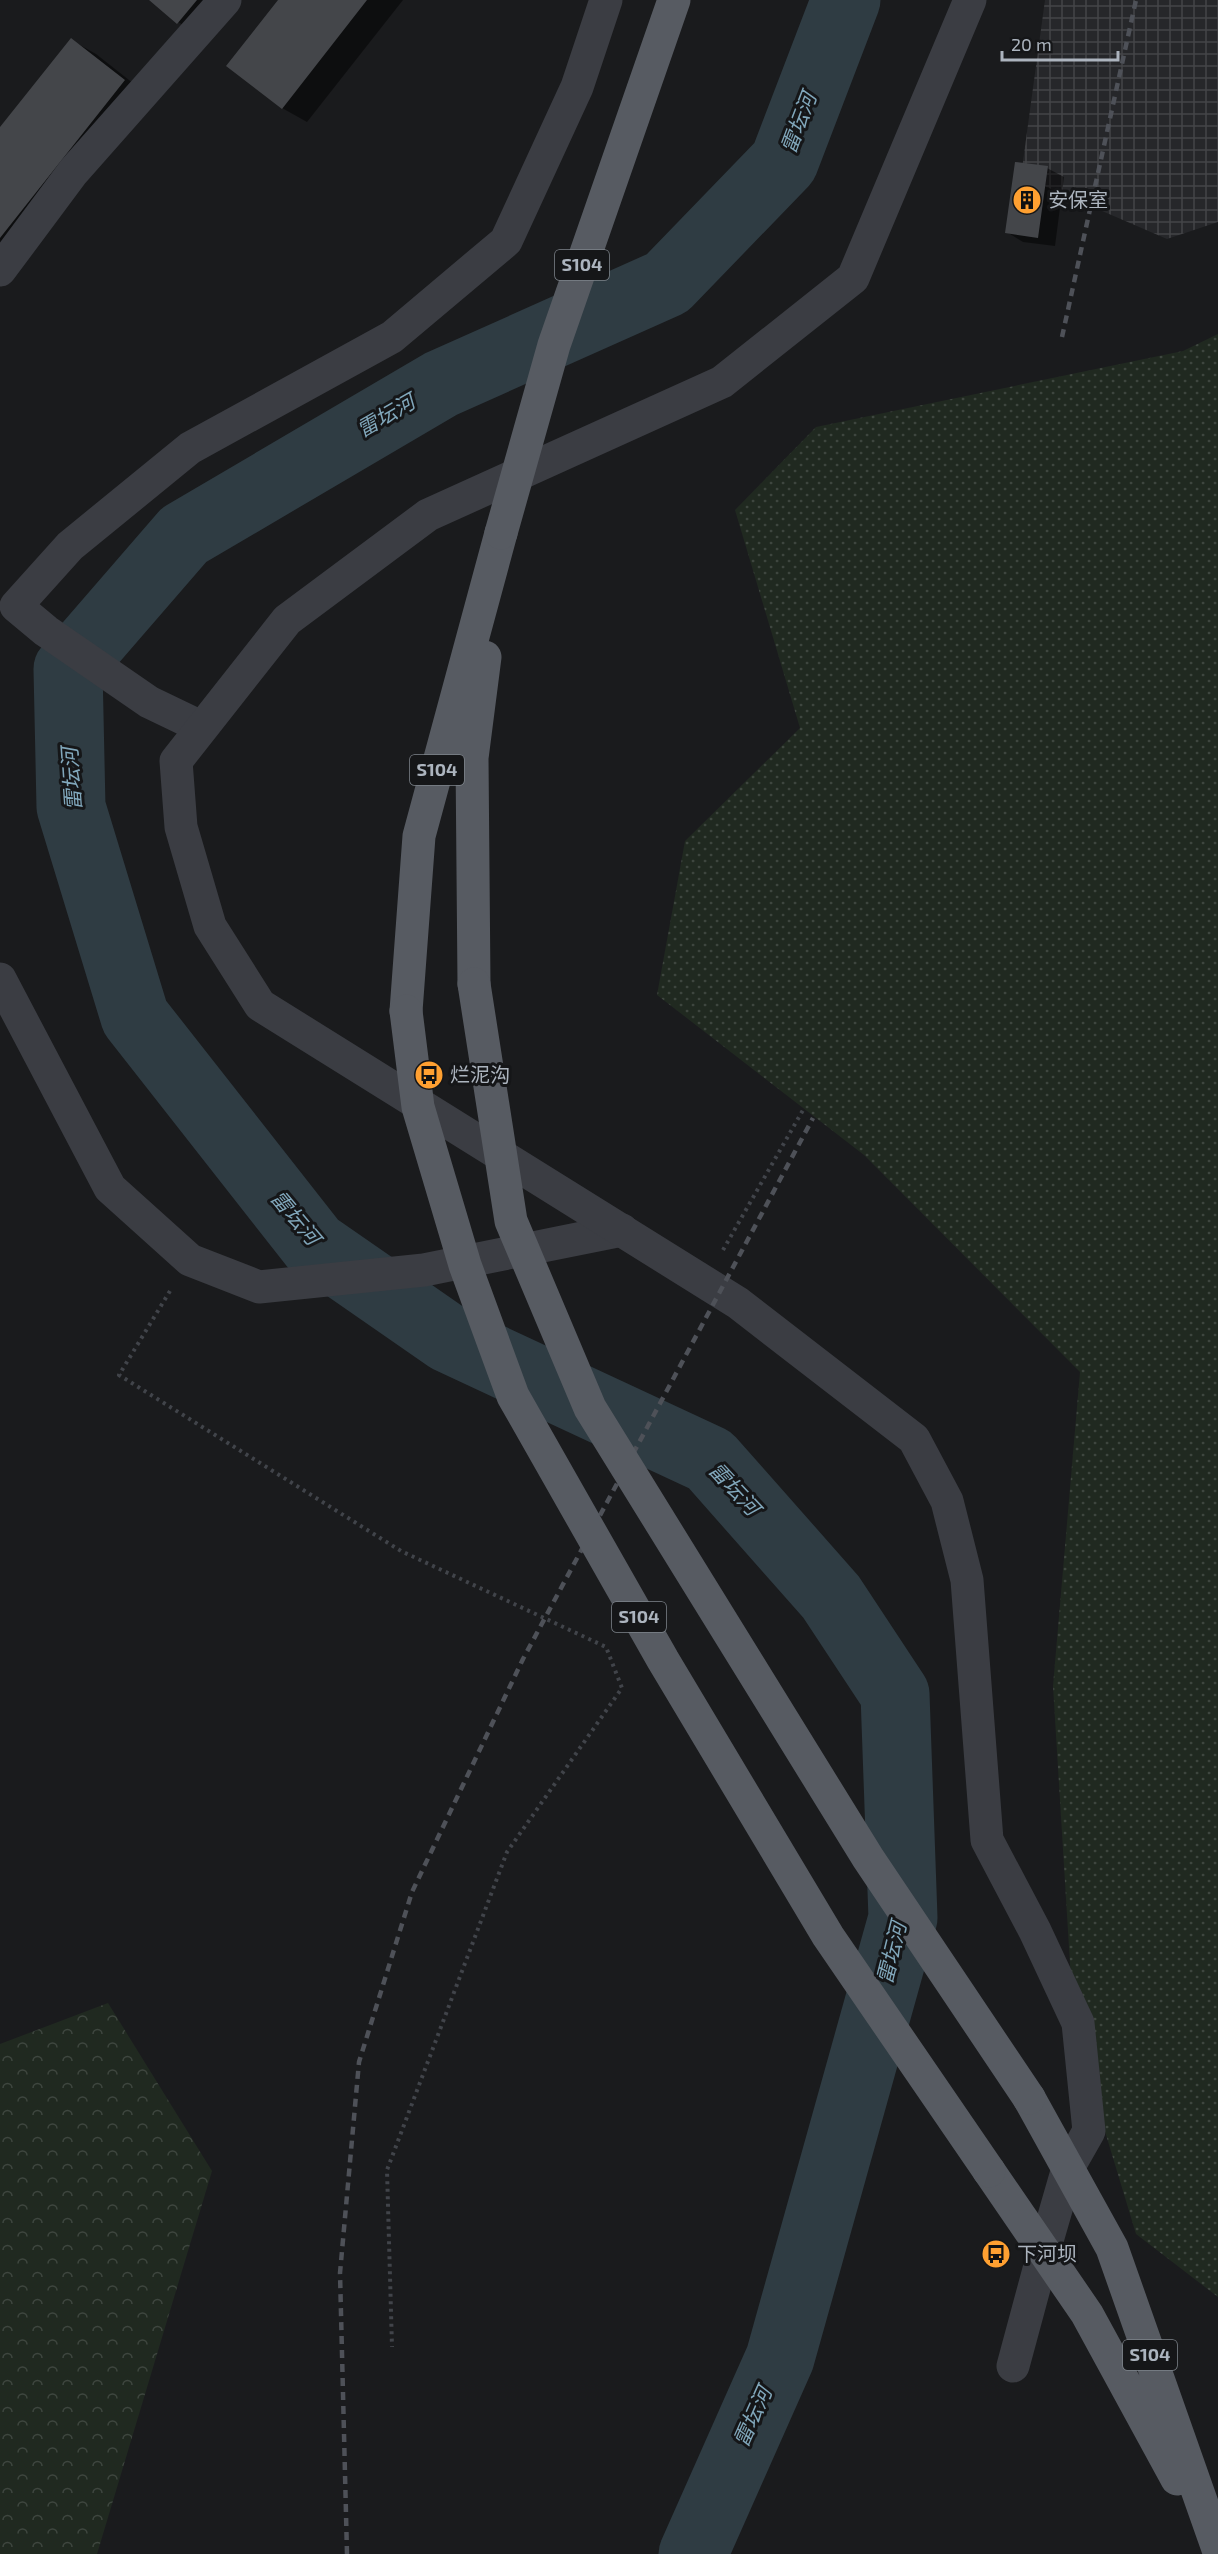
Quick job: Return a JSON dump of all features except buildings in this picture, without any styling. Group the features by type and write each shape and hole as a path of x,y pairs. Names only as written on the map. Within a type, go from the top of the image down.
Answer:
{"main road":[{"name":"S104","path":"674,0 555,345 501,533 419,836 406,1011 418,1107 465,1264 513,1396 663,1660 828,1936 1087,2314 1218,2554"},
{"name":"S104","path":"501,533 472,758 474,984 511,1221 590,1408 868,1858 1029,2098 1112,2248 1218,2548"}],"street":[{"path":"0,270 73,172 225,0"},
{"path":"201,728 149,702 46,631 8,613 70,546 190,448 392,337 506,241 577,87 606,0"},
{"path":"970,0 853,279 722,382 428,514 286,620 176,761 180,827 210,926 260,1005 738,1303 914,1439 947,1501 967,1580 987,1840 1035,1931 1078,2023 1089,2131 1068,2168 1013,2366"},
{"path":"0,979 110,1188 190,1260 259,1287 424,1270 622,1230"}],"path":[{"path":"704,1281 803,1110"},
{"path":"190,1260 119,1376 401,1551 606,1647 622,1688 507,1852 387,2170 392,2347"}],"shaded area":[{"path":"1045,0 1218,0 1218,222 1167,239 1021,176"}],"green space":[{"path":"1218,334 1218,2297 1136,2234 1074,2029 1053,1686 1080,1372 864,1155 657,995 685,841 800,728 735,510 816,427 1183,351"},
{"path":"108,2003 212,2171 97,2554 0,2554 0,2044"}],"waterway":[{"name":"雷坛河","path":"693,2554 780,2358 903,1918 895,1694 831,1597 710,1460 448,1338 314,1245 135,1017 71,807 68,669 184,535 441,384 667,283 784,162 846,0"}],"railway":[{"path":"1062,337 1136,0"},
{"path":"347,2554 340,2273 359,2062 412,1892 523,1659 813,1118"}],"place":[{"name":"安保室","path":"1027,200"},
{"name":"烂泥沟","path":"429,1075"},
{"name":"下河坝","path":"996,2254"}]}
